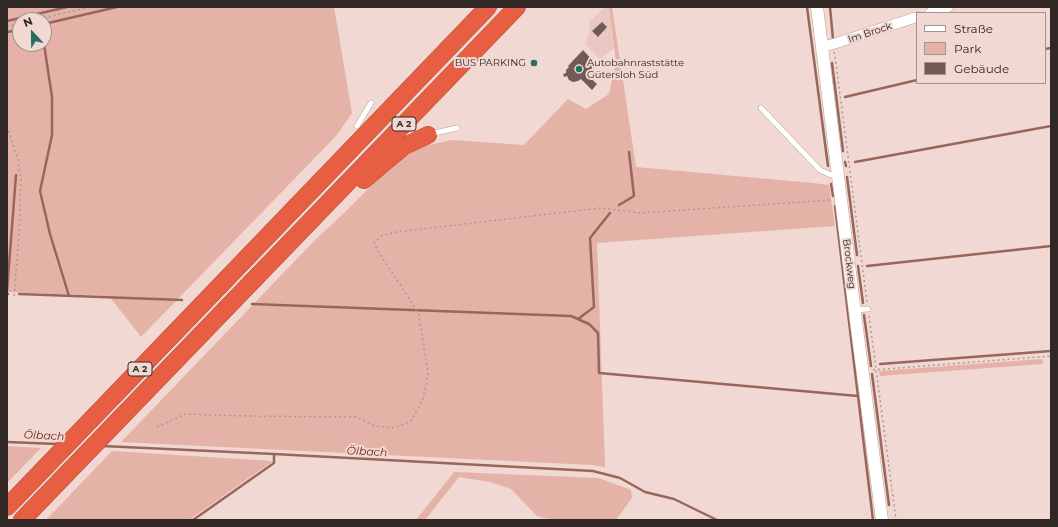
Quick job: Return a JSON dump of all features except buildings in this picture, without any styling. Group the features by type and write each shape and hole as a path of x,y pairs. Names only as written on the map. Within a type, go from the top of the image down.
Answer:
{"highway":[{"name":"A 2","path":"7,507 488,7"},
{"name":"A 2","path":"22,520 516,7"},
{"path":"277,227 299,193 346,142 357,126"},
{"path":"292,240 316,222 394,154 430,135"}],"street":[{"name":"Brockweg","path":"817,7 826,46 841,199 882,520"},
{"path":"933,12 948,7"},
{"name":"Im Brock","path":"826,46 916,17"}],"lane":[{"path":"357,126 371,103"},
{"path":"761,108 820,170 831,174 838,173"},
{"path":"430,135 450,126"},
{"path":"430,135 457,128"},
{"path":"855,310 868,308"}],"path":[{"path":"52,16 91,7"},
{"path":"826,46 835,56 896,520"},
{"path":"7,126 18,160 21,181 14,298"},
{"path":"157,427 185,414 357,417 376,426 394,428 411,421 423,399 428,374 419,315 374,243 381,236 396,232 600,208 640,213 841,199"},
{"path":"863,370 1051,356"}],"shaded area":[{"path":"605,7 609,7 614,48 600,59 585,44 590,29 589,22"}],"green space":[{"path":"7,7 334,7 352,113 336,136 141,337 109,296 7,292"},
{"path":"609,7 612,7 636,167 829,185 835,226 597,243 605,467 591,465 121,442 316,239 391,166 406,156 428,145 452,140 524,145 568,99 586,109 609,94 616,62"},
{"path":"1042,359 1043,364 880,376 879,371"},
{"path":"7,446 41,448 7,483"},
{"path":"112,451 273,461 189,520 46,520"},
{"path":"454,472 599,478 631,490 632,498 616,520 552,520 537,516 511,489 490,482 459,477 425,520 416,520"}],"waterway":[{"path":"7,21 67,7"},
{"path":"52,22 117,7"},
{"path":"807,7 828,166"},
{"path":"830,7 833,39"},
{"path":"7,32 12,31"},
{"path":"1046,49 1051,48"},
{"path":"45,52 52,97 52,135 40,191 50,234 69,296"},
{"path":"832,63 843,151"},
{"path":"845,97 916,80"},
{"path":"855,162 1051,126"},
{"path":"619,205 634,196 629,152"},
{"path":"845,162 846,166"},
{"path":"7,291 16,175"},
{"path":"847,177 857,255"},
{"path":"831,184 833,196"},
{"path":"835,206 873,520"},
{"path":"578,319 594,307 590,238 610,213"},
{"path":"867,266 1051,246"},
{"path":"858,266 863,303"},
{"path":"19,294 182,300"},
{"path":"252,304 571,316 589,324 598,333 599,373 858,396"},
{"path":"864,315 871,366"},
{"path":"880,364 1051,351"},
{"path":"872,374 889,505"},
{"name":"Ölbach","path":"7,442 58,444"},
{"name":"Ölbach","path":"103,446 593,471 620,478 645,492 674,499 717,520"},
{"path":"193,520 274,463 274,454"}],"place":[{"name":"BUS PARKING","path":"534,63"},
{"name":"Autobahnraststätte Gütersloh Süd","path":"579,69"}]}
